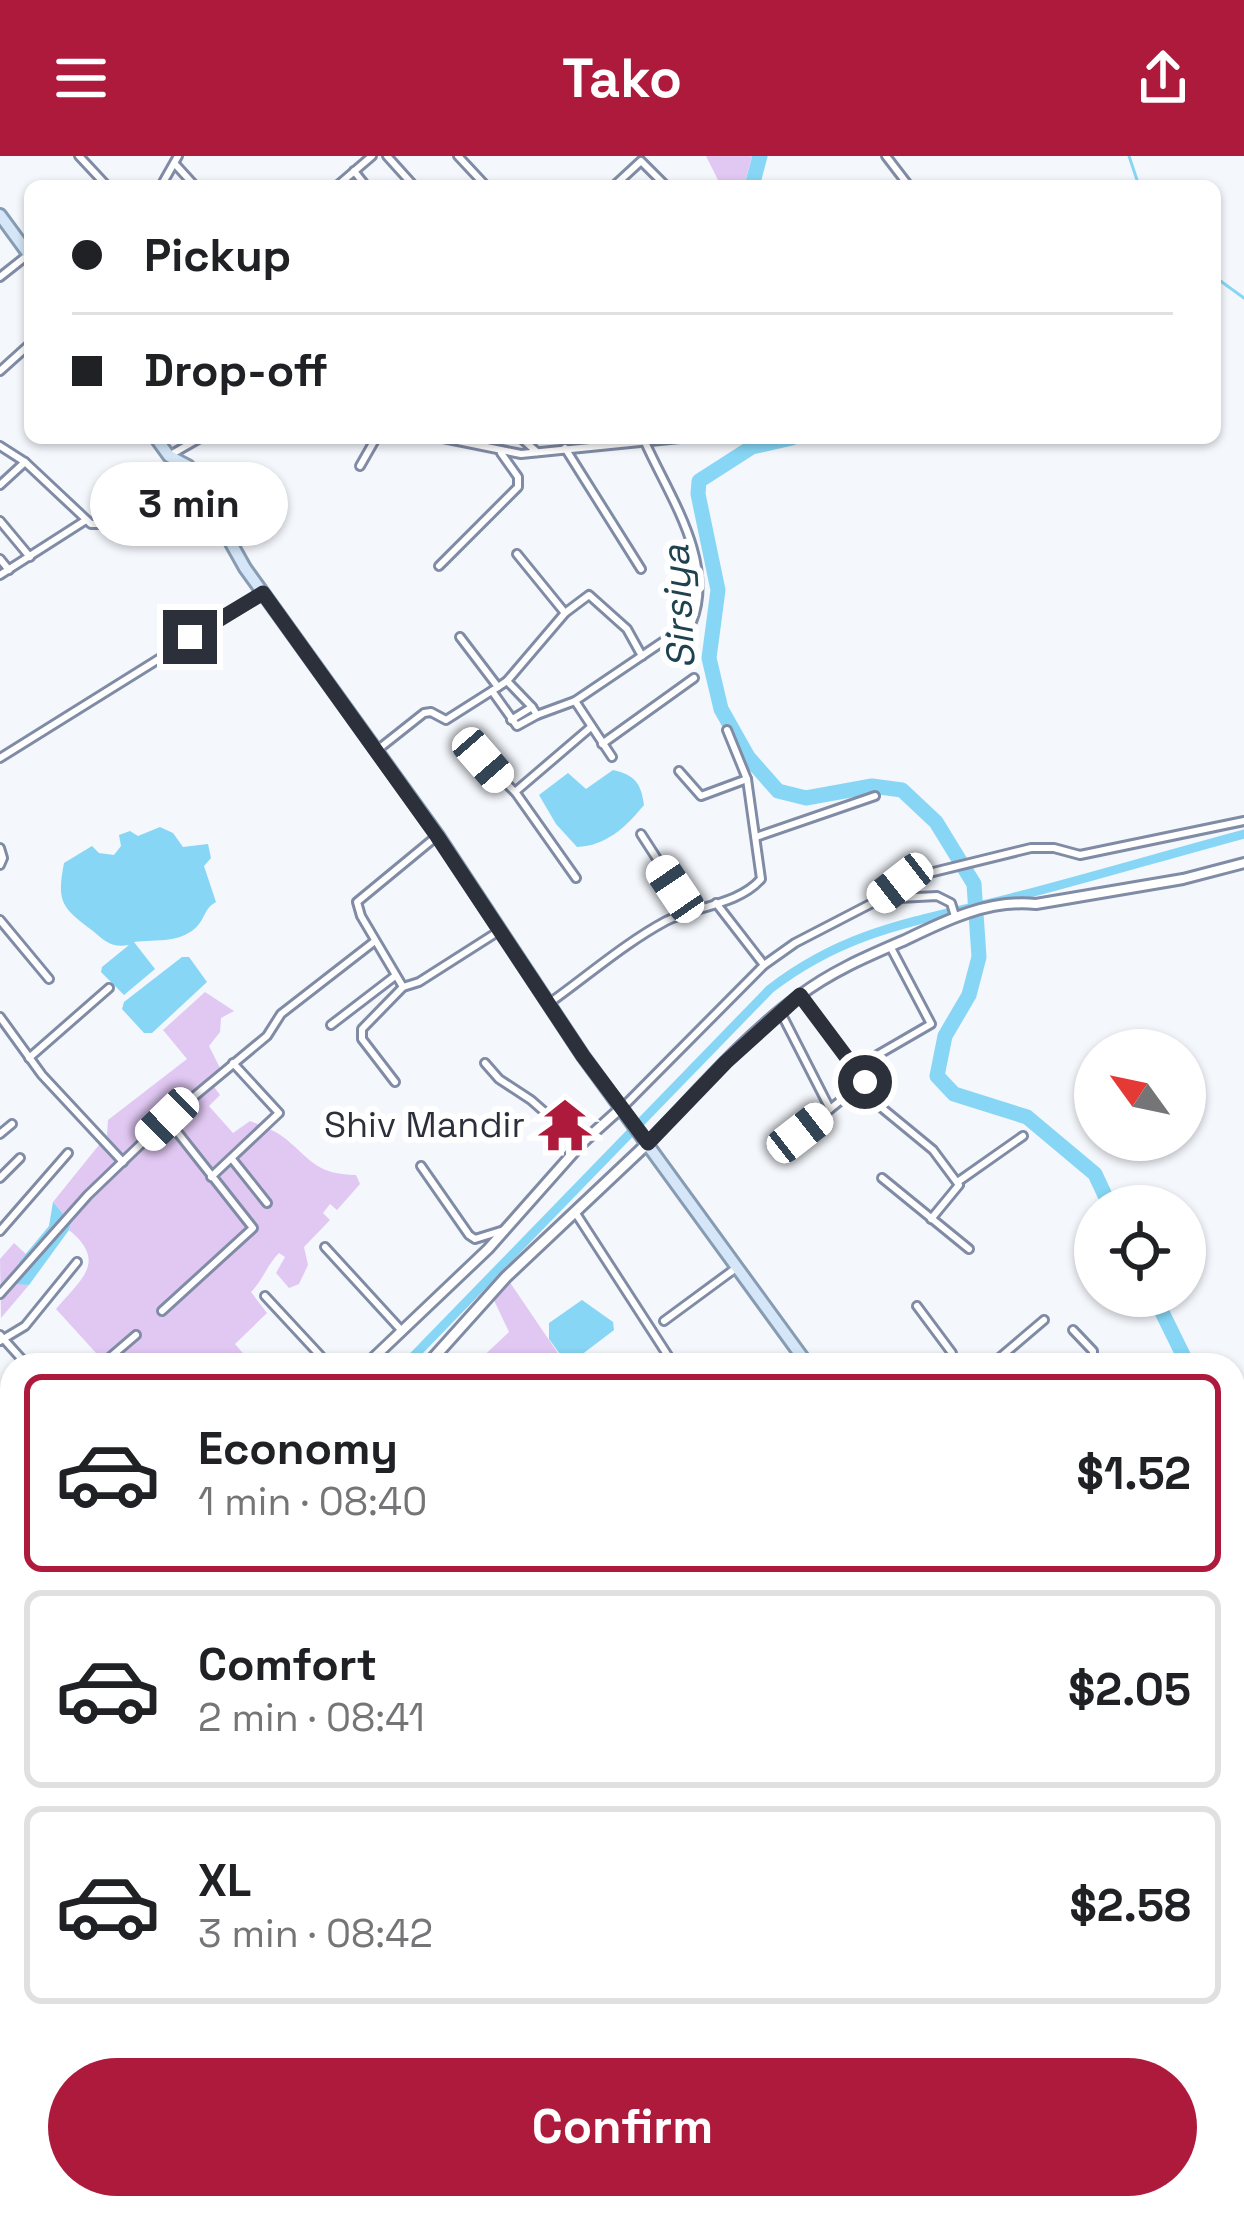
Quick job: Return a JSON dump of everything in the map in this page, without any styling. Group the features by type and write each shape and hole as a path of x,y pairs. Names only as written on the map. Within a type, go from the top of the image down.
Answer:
{"main road":[{"path":"0,214 24,248"},
{"path":"160,444 169,457 188,466 263,593 437,836 548,1004 799,1353"},
{"path":"438,1353 506,1276 645,1139"}],"street":[{"path":"79,156 101,180"},
{"path":"344,180 372,156"},
{"path":"387,156 409,180"},
{"path":"458,156 480,180"},
{"path":"886,156 904,180"},
{"path":"620,180 641,161 659,180"},
{"path":"353,172 361,180"},
{"path":"0,277 24,259"},
{"path":"0,371 24,349"},
{"path":"169,457 190,444"},
{"path":"360,466 373,444"},
{"path":"487,444 499,450 537,452 618,444"},
{"path":"528,444 537,452"},
{"path":"460,637 511,720 521,725 575,701 692,622 698,605 694,547 646,444"},
{"path":"0,446 25,462 91,524 103,524 188,466"},
{"path":"565,448 641,569"},
{"path":"439,566 518,487 518,477 499,450"},
{"path":"0,484 25,462"},
{"path":"0,575 86,520"},
{"path":"0,521 30,557"},
{"path":"517,554 565,614"},
{"path":"0,559 9,570"},
{"path":"0,758 263,593"},
{"path":"376,751 428,712 446,721 507,681 581,598 593,597 627,629 643,656"},
{"path":"602,744 694,678"},
{"path":"507,681 537,716"},
{"path":"575,701 612,757"},
{"path":"511,720 532,707"},
{"path":"515,792 591,728"},
{"path":"548,1004 661,924 753,888 761,879 747,778 727,730"},
{"path":"483,760 515,792 576,878"},
{"path":"679,771 701,796 747,778"},
{"path":"756,836 875,796"},
{"path":"379,1353 504,1230 581,1144 626,1112 764,965 839,917 880,899 909,878 1031,848 1080,855 1244,821"},
{"path":"640,834 690,910"},
{"path":"403,987 357,902 437,836"},
{"path":"0,848 0,865"},
{"path":"645,1139 800,995 954,912 1120,890 1244,863"},
{"path":"880,899 938,896 954,912"},
{"path":"716,903 764,965"},
{"path":"0,920 49,979"},
{"path":"395,1082 360,1034 403,987 419,982 501,930"},
{"path":"0,1294 167,1119 267,1036 281,1014 375,941"},
{"path":"855,1068 931,1024 890,946"},
{"path":"331,1025 396,975"},
{"path":"29,1058 109,988"},
{"path":"800,995 882,1108 933,1150 959,1181"},
{"path":"780,1011 830,1109"},
{"path":"0,1017 29,1058 123,1162"},
{"path":"211,1178 279,1113 233,1063"},
{"path":"485,1063 581,1144"},
{"path":"779,1149 865,1082"},
{"path":"162,1311 252,1231 167,1119"},
{"path":"0,1134 12,1124"},
{"path":"931,1219 959,1181 1023,1136"},
{"path":"0,1231 68,1154"},
{"path":"0,1178 20,1157"},
{"path":"232,1159 267,1203"},
{"path":"421,1166 469,1235 475,1239 504,1230"},
{"path":"882,1178 969,1249"},
{"path":"574,1211 666,1353"},
{"path":"325,1247 402,1331"},
{"path":"1,1338 25,1326 77,1262"},
{"path":"664,1321 736,1268"},
{"path":"265,1296 318,1353"},
{"path":"917,1306 952,1353"},
{"path":"1005,1353 1043,1320"},
{"path":"1073,1330 1093,1353"},
{"path":"114,1353 136,1335"}],"shaded area":[{"path":"706,156 752,156 746,180 718,180"},
{"path":"205,992 234,1011 221,1018 220,1032 209,1046 220,1068 209,1080 220,1095 209,1106 233,1133 250,1121 260,1125 282,1136 316,1165 356,1175 360,1184 337,1210 330,1204 323,1213 330,1220 304,1247 308,1265 299,1284 289,1288 276,1273 285,1257 279,1253 251,1292 267,1313 235,1344 243,1353 96,1353 56,1309 81,1279 89,1261 81,1241 69,1230 71,1223 53,1202 107,1135 108,1120 187,1059 163,1030"},
{"path":"14,1243 26,1254 19,1262 17,1283 29,1285 1,1318 0,1259"},
{"path":"509,1281 558,1353 487,1353 509,1332 492,1296"}],"water":[{"path":"613,770 636,781 644,805 615,834 577,847 539,795 568,773 586,789"},
{"path":"160,827 173,833 183,847 208,844 211,858 204,866 216,902 185,935 134,942 155,969 124,995 101,972 129,945 106,941 64,904 64,863 92,846 99,853 114,855 121,846 119,835 130,831 138,836"},
{"path":"182,957 189,957 207,982 152,1033 144,1033 122,1009 124,1002"},
{"path":"53,1202 71,1223 69,1230 29,1285 17,1284 19,1262 49,1226"},
{"path":"582,1300 613,1322 614,1330 584,1353 559,1353 549,1339 549,1323"}],"waterway":[{"name":"Sirsiya","path":"754,180 760,156"},
{"path":"1129,156 1137,180"},
{"path":"1221,281 1244,298"},
{"name":"Sirsiya","path":"765,444 752,447 699,481 718,590 709,658 721,709 748,757 778,791 806,798 872,786 902,790 936,822 974,884 979,957 969,995 945,1036 937,1076 954,1094 1027,1117 1095,1174 1100,1185"},
{"path":"417,1353 770,989 799,969 885,930 1244,834"},
{"name":"Sirsiya","path":"1164,1317 1182,1353"}],"place":[{"name":"Shiv Mandir","path":"565,1125"}],"route":[{"path":"190,637 263,593 648,1143 726,1062 800,995 865,1082"}]}
